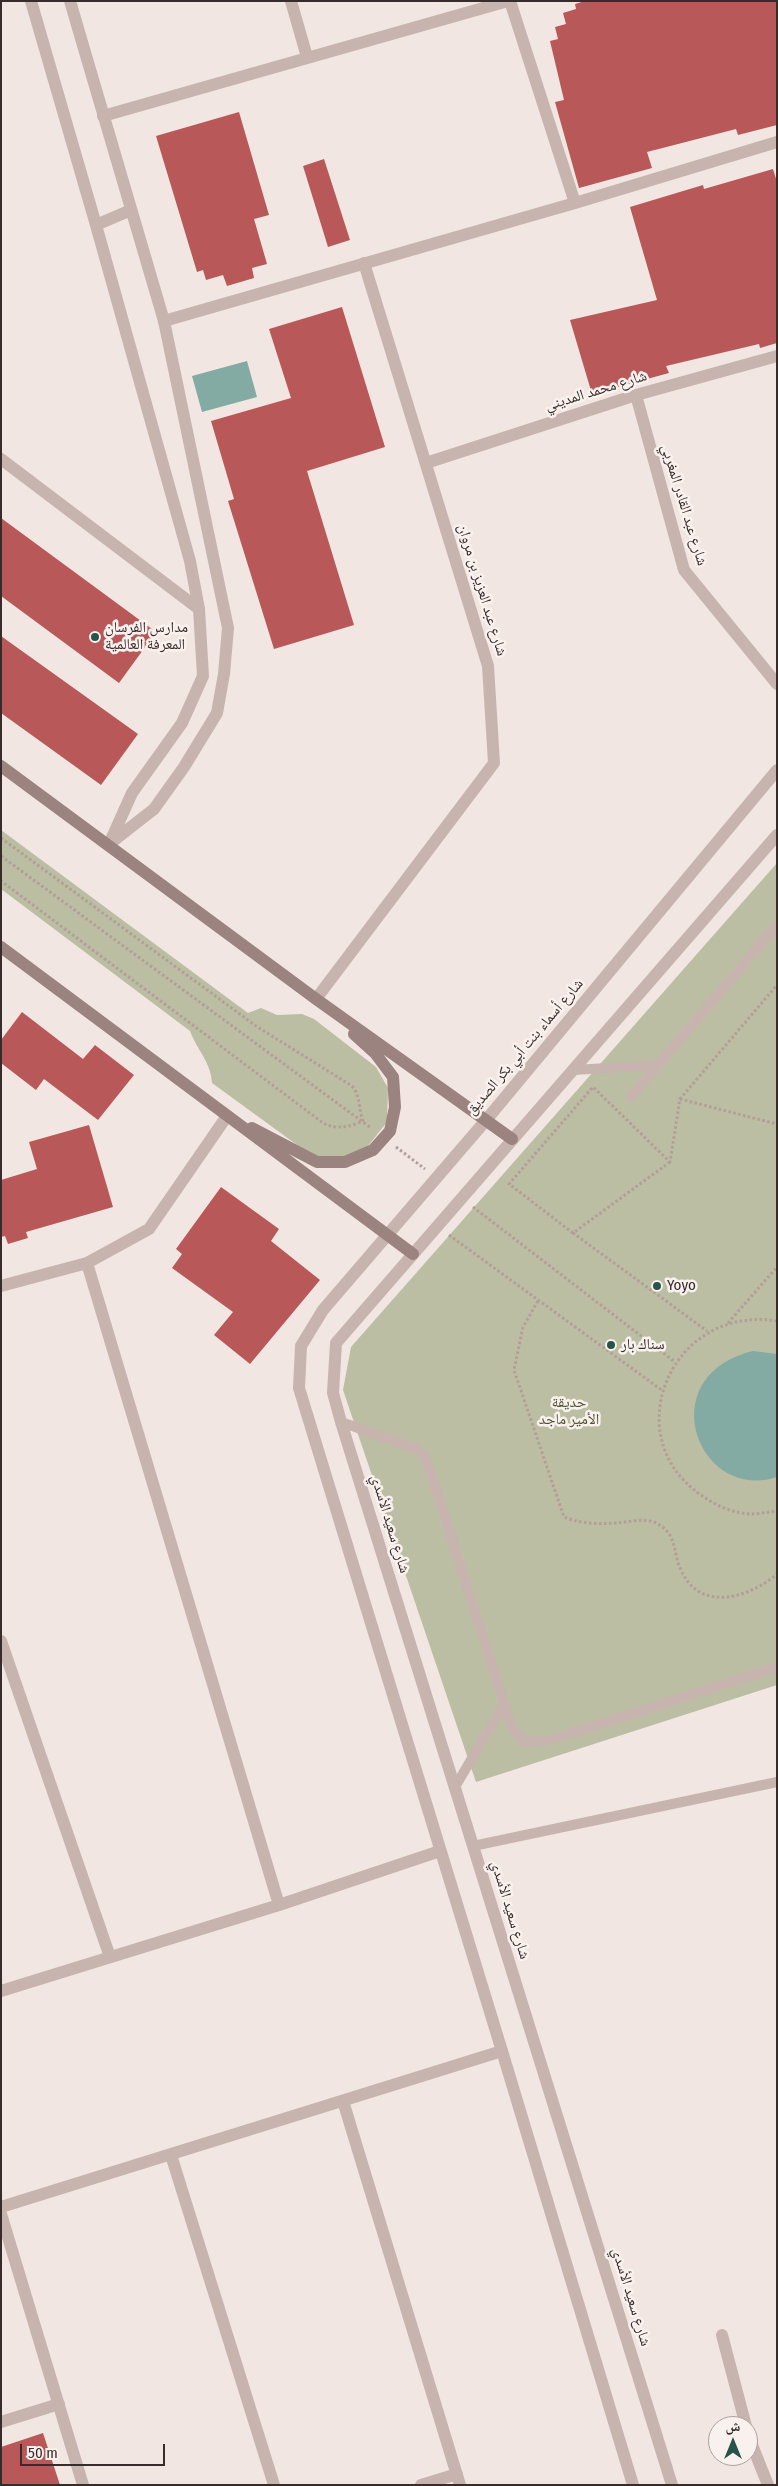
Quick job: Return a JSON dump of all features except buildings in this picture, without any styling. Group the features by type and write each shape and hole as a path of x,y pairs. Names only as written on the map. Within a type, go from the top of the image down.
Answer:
{"main road":[{"path":"1,766 316,999 512,1139"},
{"path":"1,947 413,1254"},
{"path":"227,1116 269,1135 317,1162 345,1162 373,1150 390,1131 396,1107 393,1077 375,1053 316,999"}],"street":[{"path":"31,1 190,561 200,609 203,676 182,723 132,793 108,845"},
{"path":"70,1 164,321 228,628 224,674 217,714 184,767 154,809 108,845"},
{"path":"291,1 307,57"},
{"path":"103,116 509,1 575,203"},
{"path":"164,321 575,203 777,142"},
{"path":"96,225 131,210"},
{"name":"شارع عبد العزيز بن مروان","path":"316,999 494,762 488,666 364,263"},
{"name":"شارع محمد المديني","path":"426,463 636,395 777,356"},
{"name":"شارع عبد القادر المغربي","path":"636,395 684,570 777,684"},
{"path":"1,458 200,609"},
{"name":"شارع أسماء بنت أبي بكر الصديق","path":"440,1851 299,1388 301,1346 323,1310 387,1233 487,1120 777,770"},
{"path":"413,1254 777,834"},
{"path":"1,1286 86,1263 149,1229 227,1116"},
{"name":"شارع سعيد الأسدي","path":"413,1254 336,1343 334,1394 341,1422 672,2485"},
{"path":"86,1263 279,1905"},
{"path":"1,1641 3,1657 110,1957"},
{"path":"1,1991 279,1905 440,1851 633,2485"},
{"path":"1,2207 502,2051"},
{"path":"343,2101 458,2480 422,2485"},
{"path":"171,2154 274,2485"},
{"path":"1,2214 83,2485"},
{"path":"722,2335 743,2416"},
{"path":"1,2422 59,2404"},
{"path":"758,2460 768,2485"}],"lane":[{"path":"631,1097 777,925"},
{"path":"573,1070 658,1065"},
{"path":"341,1422 417,1449 426,1458 512,1728 525,1742 550,1740 777,1667"},
{"path":"455,1787 504,1704"},
{"path":"473,1846 777,1782"}],"path":[{"path":"1,838 256,1026 352,1086 358,1093 359,1110 363,1121"},
{"path":"1,856 363,1121 436,1178"},
{"path":"1,881 323,1123 330,1127 339,1127 350,1126 363,1121"},
{"path":"573,1233 670,1162 680,1099 777,985"},
{"path":"670,1162 593,1088 509,1184 708,1332"},
{"path":"680,1099 777,1124"},
{"path":"462,1198 675,1362"},
{"path":"438,1227 662,1391"},
{"path":"728,1323 777,1267"},
{"path":"538,1301 523,1327 514,1370 564,1517 577,1522 594,1523 653,1521 666,1530 675,1545 680,1569 690,1583 700,1593 719,1599 745,1594 763,1586 777,1574"},
{"path":"776,1320 752,1319 728,1323 708,1332 690,1345 675,1362 662,1391 659,1427 669,1460 689,1487 717,1506 750,1514 777,1511"}],"green space":[{"path":"1,830 248,1013 261,1008 277,1015 302,1014 314,1019 376,1067 388,1088 387,1122 364,1151 345,1158 315,1158 212,1083 209,1069 190,1031 1,889"},
{"name":"حديقة الأمير ماجد","path":"777,863 777,1685 476,1782 343,1390 351,1347"}],"water":[{"path":"247,361 257,397 202,412 192,376"},
{"path":"753,1351 777,1354 777,1477 749,1480 725,1472 708,1455 697,1433 694,1409 702,1385 721,1365"}],"place":[{"name":"مدارس الفرسان المعرفة العالمية","path":"95,637"},
{"name":"Yoyo","path":"657,1286"},
{"name":"سناك بار","path":"611,1345"}]}
